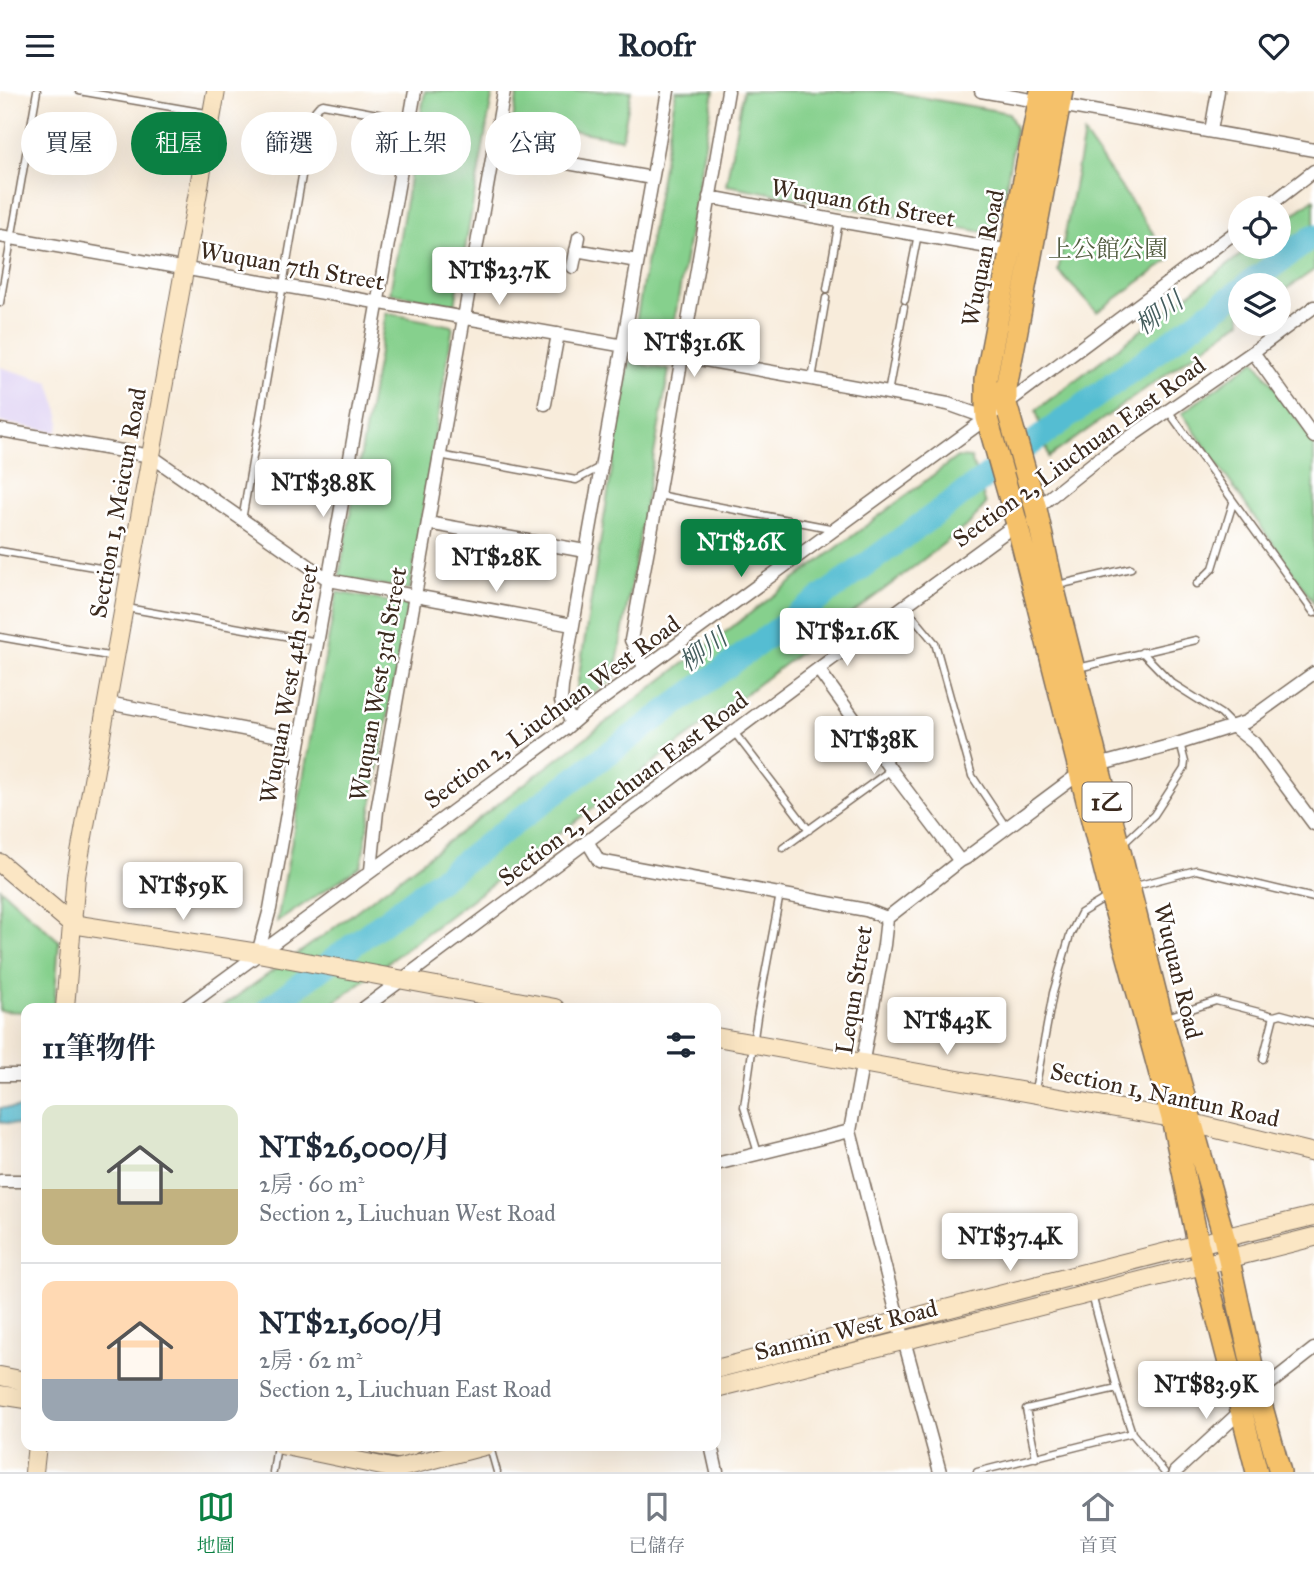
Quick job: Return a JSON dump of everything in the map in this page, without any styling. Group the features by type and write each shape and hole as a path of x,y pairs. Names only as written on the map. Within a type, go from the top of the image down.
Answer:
{"main road":[{"name":"Wuquan Road","path":"1050,97 1011,251 985,389 990,426 1089,769 1181,1120 1224,1237 1258,1393 1280,1472"},
{"name":"Wuquan Road","path":"1050,97 1006,388 1008,413 1036,509 1074,669 1089,769 1119,847 1120,891 1162,1018 1181,1120 1198,1243 1257,1472"}],"street":[{"name":"Section 1, Meicun Road","path":"212,112 216,91"},
{"name":"Wuquan West 4th Street","path":"411,112 415,91"},
{"name":"Wuquan West 3rd Street","path":"500,112 504,91"},
{"path":"572,723 561,701 572,625 668,91"},
{"path":"645,669 631,640 728,91"},
{"path":"981,91 1050,97 1314,150"},
{"path":"1211,131 1218,91"},
{"path":"581,165 652,178"},
{"path":"1282,196 1314,171"},
{"name":"Section 1, Meicun Road","path":"65,1003 76,876 201,175"},
{"name":"Wuquan West 4th Street","path":"258,953 270,909 400,175"},
{"name":"Wuquan West 3rd Street","path":"371,870 377,811 489,175"},
{"name":"Wuquan 6th Street","path":"709,197 1011,251"},
{"name":"Wuquan 7th Street","path":"6,237 948,404 990,426"},
{"path":"573,267 579,237"},
{"name":"Section 2, Liuchuan West Road","path":"192,1003 835,529 1008,413 1228,237"},
{"path":"576,250 637,261"},
{"name":"Section 2, Liuchuan East Road","path":"371,1003 1017,524 1097,460 1169,412 1314,307"},
{"path":"545,404 558,334"},
{"path":"1253,352 1314,437"},
{"path":"0,430 151,456 329,580 572,625"},
{"path":"428,523 585,551"},
{"path":"818,669 960,861"},
{"name":"Lequn Street","path":"940,1472 850,1131 887,918 960,861 1089,769 1246,722 1314,673"},
{"path":"108,703 300,740"},
{"path":"1234,727 1254,743 1314,824"},
{"path":"587,841 598,861 866,910 887,918"},
{"path":"0,863 72,924 403,979 478,1001 500,1003"},
{"name":"Section 1, Nantun Road","path":"721,1038 1181,1120 1314,1153"},
{"path":"0,1075 21,1075"},
{"path":"721,1163 850,1131"},
{"path":"0,1181 21,1181"},
{"name":"Sanmin West Road","path":"721,1368 1198,1243 1314,1216"},
{"name":"Sanmin West Road","path":"721,1387 1314,1237"},
{"path":"1175,1472 1258,1393 1314,1349"},
{"path":"0,1376 21,1380"},
{"path":"0,1395 21,1398"},
{"path":"34,1472 36,1451"},
{"path":"307,1451 395,1470 466,1451"},
{"path":"395,1470 402,1451"},
{"path":"713,1451 718,1472"}],"lane":[{"path":"0,303 6,237 37,91"},
{"path":"79,91 200,112"},
{"path":"242,520 313,113 323,104 366,112"},
{"path":"827,289 839,221"},
{"path":"888,393 918,234"},
{"path":"812,379 826,298"},
{"path":"1169,412 1314,613"},
{"path":"439,455 576,480 600,467"},
{"path":"658,495 835,529"},
{"path":"1197,584 1213,568 1233,503"},
{"path":"0,551 131,573"},
{"path":"1053,586 1131,568"},
{"path":"125,607 317,642"},
{"path":"905,607 934,643 972,776 1006,828"},
{"path":"0,637 116,657"},
{"path":"1074,669 1195,640"},
{"path":"1142,652 1172,683 1222,714 1234,727"},
{"path":"734,732 809,830"},
{"path":"1119,847 1154,815 1184,769 1180,743"},
{"path":"783,848 891,770"},
{"path":"1035,1092 1053,993 1070,935 1081,913 1087,908 1120,891 1196,870 1314,898"},
{"path":"758,1154 744,1107 780,894"},
{"path":"1162,1018 1216,1001 1314,1023"},
{"path":"1263,1059 1274,1016"},
{"path":"1091,1293 1132,1433 1164,1472"},
{"path":"1036,1458 1026,1409 1117,1388"},
{"path":"976,1472 1132,1433"},
{"path":"273,1472 278,1451"},
{"path":"491,1451 497,1472"}],"shaded area":[{"path":"0,367 49,382 59,412 57,432 0,422"}],"green space":[{"path":"425,91 493,91 489,112 485,112 485,136 455,305 390,293 410,175 471,175 471,112 421,112"},
{"path":"518,91 631,91 622,139 581,132 581,112 514,112"},
{"path":"676,91 714,91 671,340 634,334"},
{"path":"743,91 887,91 1009,113 1016,128 1000,222 983,232 726,185"},
{"name":"上公館公園","path":"1084,134 1171,259 1097,312 1058,271"},
{"path":"1314,199 1314,270 1291,286 1291,273 1228,273 1228,330 1049,457 1036,410 1235,259 1291,259 1291,216"},
{"path":"386,313 453,326 410,590 339,577"},
{"path":"1255,360 1314,441 1314,603 1182,413"},
{"path":"629,362 669,370 614,680 574,706"},
{"path":"957,457 971,458 986,504 969,524 334,1003 227,1003 327,933"},
{"path":"337,592 408,605 361,866 277,922"},
{"path":"0,888 59,941 54,1003 21,1003 21,1012 0,1011"}],"water":[{"path":"0,1108 21,1108 21,1125 0,1122"}],"waterway":[{"name":"柳川","path":"1263,273 1314,236"},
{"name":"柳川","path":"276,1003 594,764 1228,300"}]}
